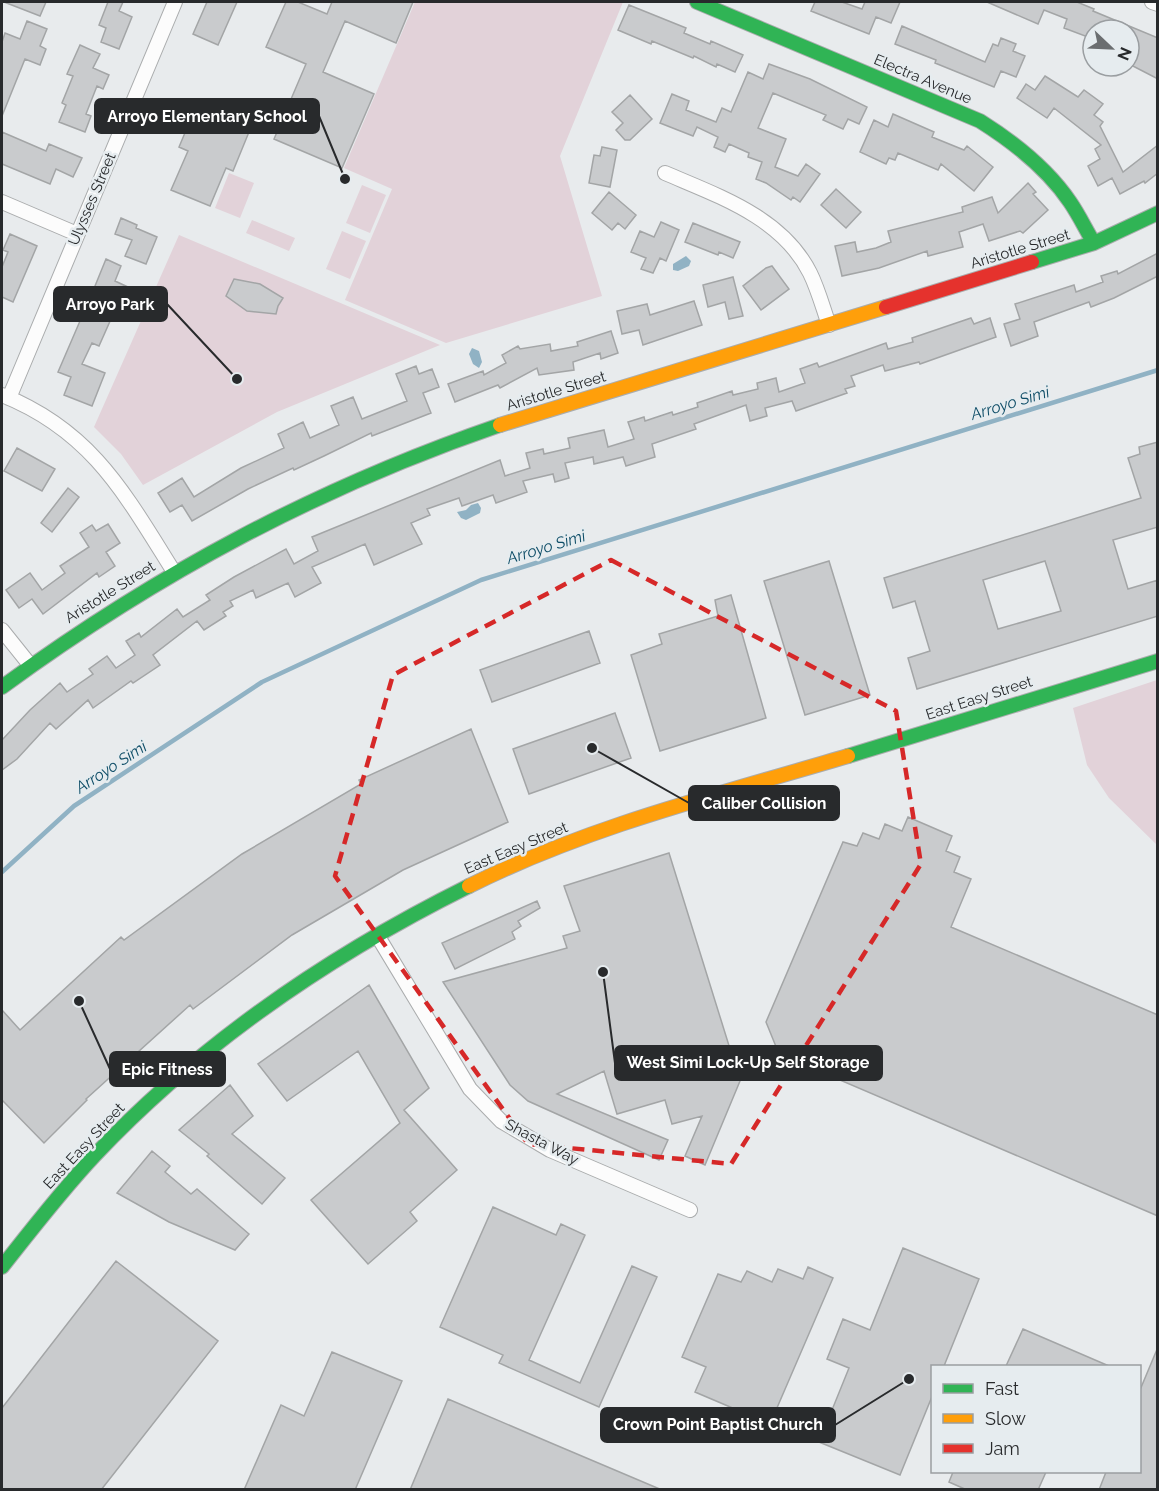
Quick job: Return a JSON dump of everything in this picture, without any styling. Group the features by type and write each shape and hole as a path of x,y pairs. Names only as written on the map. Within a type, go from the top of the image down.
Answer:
{"street":[{"name":"Ulysses Street","path":"5,396 77,234 175,2"},
{"name":"Electra Avenue","path":"697,2 969,116 1010,139 1042,167 1068,200 1094,243"},
{"path":"1152,2 1158,4"},
{"path":"665,173 732,202 774,230 790,245 810,272 829,325"},
{"path":"2,202 77,234"},
{"name":"Aristotle Street","path":"2,687 98,618 174,572 234,538 372,473 519,419 1094,243 1158,213"},
{"path":"5,396 44,416 87,448 123,491 174,572"},
{"path":"2,630 30,665"},
{"name":"East Easy Street","path":"2,1267 42,1216 96,1154 151,1100 222,1040 294,986 423,909 482,879 597,832 1158,661"},
{"name":"Shasta Way","path":"377,935 470,1089 501,1121 550,1150 690,1209"}],"highlighted area":[{"path":"611,560 896,711 921,864 731,1164 528,1144 335,876 393,675"}],"shaded area":[{"path":"415,2 623,2 560,156 602,296 446,343 345,300 392,189 344,168"},
{"path":"229,173 254,183 240,218 215,208"},
{"path":"362,185 386,195 370,233 346,223"},
{"path":"252,220 295,238 289,251 246,233"},
{"path":"342,231 366,241 350,279 326,269"},
{"path":"179,235 440,345 277,412 143,485 121,454 94,427"},
{"path":"1158,680 1157,845 1109,798 1087,765 1073,708"}],"water":[{"path":"686,256 691,261 689,266 678,271 673,270 673,264"},
{"path":"472,348 479,351 482,362 479,368 473,364 469,354"},
{"path":"478,503 481,508 480,513 466,520 461,518 457,512 466,510"}],"building":[{"path":"4,2 46,2 40,16"},
{"path":"108,2 123,2 119,11 132,17 119,49 101,42 106,28 99,25"},
{"path":"207,2 237,2 218,45 193,34"},
{"path":"286,2 298,2 327,14 332,2 413,2 396,43 345,21 323,72 374,94 342,168 274,139 306,64 266,47"},
{"path":"815,2 842,2 862,9 865,2 900,2 891,23 876,17 869,34 811,11"},
{"path":"987,2 1077,2 1110,18 1081,18 1081,34 1064,28 1067,19 1044,10 1038,24"},
{"path":"629,5 686,28 684,33 710,44 711,41 743,55 735,72 717,64 716,67 694,56 693,58 652,41 651,44 618,30"},
{"path":"27,21 47,29 40,46 46,49 40,65 25,59 2,116 2,42 5,33 20,39"},
{"path":"902,26 985,62 993,44 998,46 1001,38 1016,44 1013,51 1025,56 1016,77 1001,71 994,87 895,44"},
{"path":"1141,31 1158,38 1158,79 1141,70"},
{"path":"80,45 100,54 93,68 109,75 103,89 97,86 86,114 91,116 85,132 59,122 66,105 62,103 73,76 67,74"},
{"path":"769,64 810,79 867,107 859,124 848,119 843,129 823,120 826,115 773,93 758,128 786,139 775,167 798,176 806,164 820,174 800,202 793,197 791,200 756,179 762,162 748,157 749,153 729,144 725,152 714,147 718,137 697,127 693,136 660,123 672,94 689,101 686,110 716,122 722,108 731,112 748,72 763,79"},
{"path":"1045,76 1078,97 1084,90 1103,104 1094,115 1103,122 1100,126 1123,172 1158,145 1158,173 1145,183 1144,181 1120,194 1112,178 1098,186 1088,166 1100,159 1095,149 1101,145 1054,108 1047,118 1017,98 1026,84 1035,90"},
{"path":"630,95 652,119 630,140 625,140 616,130 623,123 612,112"},
{"path":"195,109 249,132 233,171 226,168 210,206 171,190 188,151 179,147"},
{"path":"893,114 934,132 932,137 964,150 967,146 993,167 974,191 941,164 938,170 898,153 895,160 889,158 886,164 860,152 874,120 888,127"},
{"path":"2,132 46,151 49,144 82,158 73,177 56,169 50,184 2,164"},
{"path":"602,147 617,150 610,187 589,183 594,155 600,156"},
{"path":"1028,183 1036,192 1033,194 1048,210 1023,233 1020,231 989,241 983,224 959,232 963,247 928,256 927,251 879,268 842,276 835,246 855,242 857,252 876,248 891,242 888,231 963,212 962,207 992,197 998,213"},
{"path":"836,189 861,212 846,228 821,205"},
{"path":"609,192 636,215 625,229 618,223 612,230 592,213"},
{"path":"121,218 137,225 136,228 157,237 146,264 125,256 132,240 115,234"},
{"path":"661,222 679,230 666,261 660,258 653,273 641,269 646,258 631,252 640,231 654,237"},
{"path":"693,223 740,242 733,258 719,252 718,255 685,242"},
{"path":"10,234 37,246 13,302 2,297 2,267 8,252 3,250"},
{"path":"1158,253 1158,276 1091,307 1089,302 1034,322 1038,336 1011,346 1004,324 1020,319 1015,304 1074,285 1076,292 1103,282 1101,276 1117,271 1118,274"},
{"path":"106,259 121,266 115,281 130,288 120,312 115,310 99,346 92,343 82,364 105,373 92,406 64,395 71,377 58,372 83,314 86,316"},
{"path":"772,266 789,289 761,310 743,286"},
{"path":"733,277 743,316 729,319 725,302 708,307 703,285"},
{"path":"234,279 260,284 283,298 276,314 247,311 226,296"},
{"path":"694,301 702,325 643,345 639,330 622,334 617,311 647,304 650,315"},
{"path":"971,318 974,324 990,318 996,337 920,364 919,362 885,371 883,365 851,376 855,386 845,389 847,393 796,411 792,401 765,408 767,416 750,421 746,405 694,424 696,429 652,444 655,457 626,466 623,457 594,464 593,457 565,463 569,478 555,482 553,474 523,481 527,492 496,503 493,495 462,506 459,498 427,509 430,515 411,523 422,544 374,565 365,544 312,567 321,583 295,597 288,583 256,598 253,590 230,601 233,606 223,612 226,616 204,630 197,621 153,655 160,665 133,683 131,681 93,708 88,700 56,729 50,723 17,759 2,770 2,740 60,683 67,692 93,674 89,669 107,656 116,668 135,655 126,641 139,633 141,637 177,609 183,617 210,600 206,595 286,549 294,564 318,551 312,537 500,460 505,476 530,468 526,453 543,449 544,454 570,448 568,438 604,430 608,447 634,439 628,422 644,417 645,421 672,412 673,415 698,407 697,403 732,391 733,395 758,389 757,383 776,378 779,392 805,383 800,369 817,363 819,367 886,343 888,349 913,342 912,338"},
{"path":"611,331 618,353 601,359 600,353 573,362 574,370 539,375 537,368 500,388 498,385 455,402 448,384 483,371 484,375 506,363 502,355 518,346 520,349 550,344 551,351 578,346 577,342"},
{"path":"416,366 419,374 432,369 439,387 423,393 431,413 372,436 371,433 294,470 293,468 248,489 192,521 182,505 170,512 158,493 182,478 194,497 241,468 284,448 278,434 303,422 310,438 339,425 331,406 353,397 362,419 407,401 396,374"},
{"path":"1158,442 1158,527 1113,540 1128,589 1158,580 1158,616 917,689 908,658 930,651 915,601 893,608 884,578 1141,498 1128,458 1140,454 1139,447","holes":["1045,561 1061,611 998,629 983,580"]},
{"path":"17,448 55,469 42,491 4,471"},
{"path":"68,488 79,497 52,532 41,523"},
{"path":"108,524 120,543 106,552 115,566 99,577 97,573 43,614 32,599 19,608 6,590 30,573 42,590 65,573 60,566 89,547 80,533 92,525 96,531"},
{"path":"829,561 870,695 805,715 764,581"},
{"path":"731,595 766,718 660,751 631,655 662,644 659,634 718,616 715,600"},
{"path":"589,631 600,663 492,702 480,670"},
{"path":"615,713 631,758 529,794 513,749"},
{"path":"471,729 508,822 403,870 292,935 193,1009 190,1005 86,1099 44,1143 2,1100 2,1010 20,1030 121,937 124,940 242,854 361,784 359,780"},
{"path":"908,817 952,836 946,851 960,857 954,872 971,879 951,927 1158,1015 1158,1216 779,1054 766,1022 843,842 857,846 863,833 879,839 885,824 902,831"},
{"path":"669,853 740,1081 705,1165 685,1156 702,1116 672,1124 665,1100 617,1114 604,1071 557,1094 668,1140 659,1160 528,1101 510,1085 443,982 567,948 563,936 580,931 564,886"},
{"path":"537,901 540,908 518,921 521,926 512,932 515,939 455,969 442,943"},
{"path":"369,985 429,1088 404,1110 457,1170 410,1212 417,1221 368,1264 311,1200 400,1123 358,1051 287,1101 258,1064"},
{"path":"230,1085 253,1116 232,1134 285,1178 262,1204 207,1156 209,1154 179,1130"},
{"path":"152,1151 170,1166 165,1172 191,1194 197,1189 249,1234 235,1250 169,1222 117,1193"},
{"path":"493,1207 556,1235 561,1224 585,1235 529,1360 580,1383 632,1266 657,1277 599,1407 499,1363 503,1355 440,1327"},
{"path":"903,1248 979,1279 944,1365 931,1365 931,1399 900,1475 819,1442 849,1368 827,1359 843,1319 870,1330"},
{"path":"116,1261 218,1341 101,1490 2,1490 2,1408"},
{"path":"808,1267 833,1278 770,1424 695,1392 706,1367 682,1357 718,1274 741,1282 747,1271 772,1282 778,1269 803,1279"},
{"path":"1023,1329 1107,1365 1006,1365"},
{"path":"1158,1347 1158,1490 1099,1490 1106,1473 1141,1473 1141,1388"},
{"path":"332,1352 402,1381 355,1490 244,1490 281,1405 304,1416"},
{"path":"448,1399 551,1443 662,1490 410,1490"},
{"path":"953,1473 1046,1473 1038,1490 967,1490 949,1482"}],"waterway":[{"name":"Arroyo Simi","path":"2,872 74,806 262,682 481,580 1158,370"}],"traffic: fast":[{"path":"697,2 980,121 1018,147 1041,167 1073,207 1094,243"},
{"path":"1032,262 1094,243 1158,213"},
{"path":"2,687 120,607 241,537 367,476 500,425"},
{"path":"848,756 1158,661"},
{"path":"2,1267 95,1155 136,1114 224,1038 270,1004 367,941 469,886"}],"traffic: slow":[{"path":"500,425 886,307"},
{"path":"469,886 514,865 608,829 703,798 848,756"}],"traffic: jam":[{"path":"886,307 1032,262"}],"place":[{"name":"Arroyo Elementary School","path":"345,179"},
{"name":"Arroyo Park","path":"237,379"},
{"name":"Caliber Collision","path":"592,748"},
{"name":"West Simi Lock-Up Self Storage","path":"603,972"},
{"name":"Epic Fitness","path":"79,1001"},
{"name":"Crown Point Baptist Church","path":"909,1379"}]}
